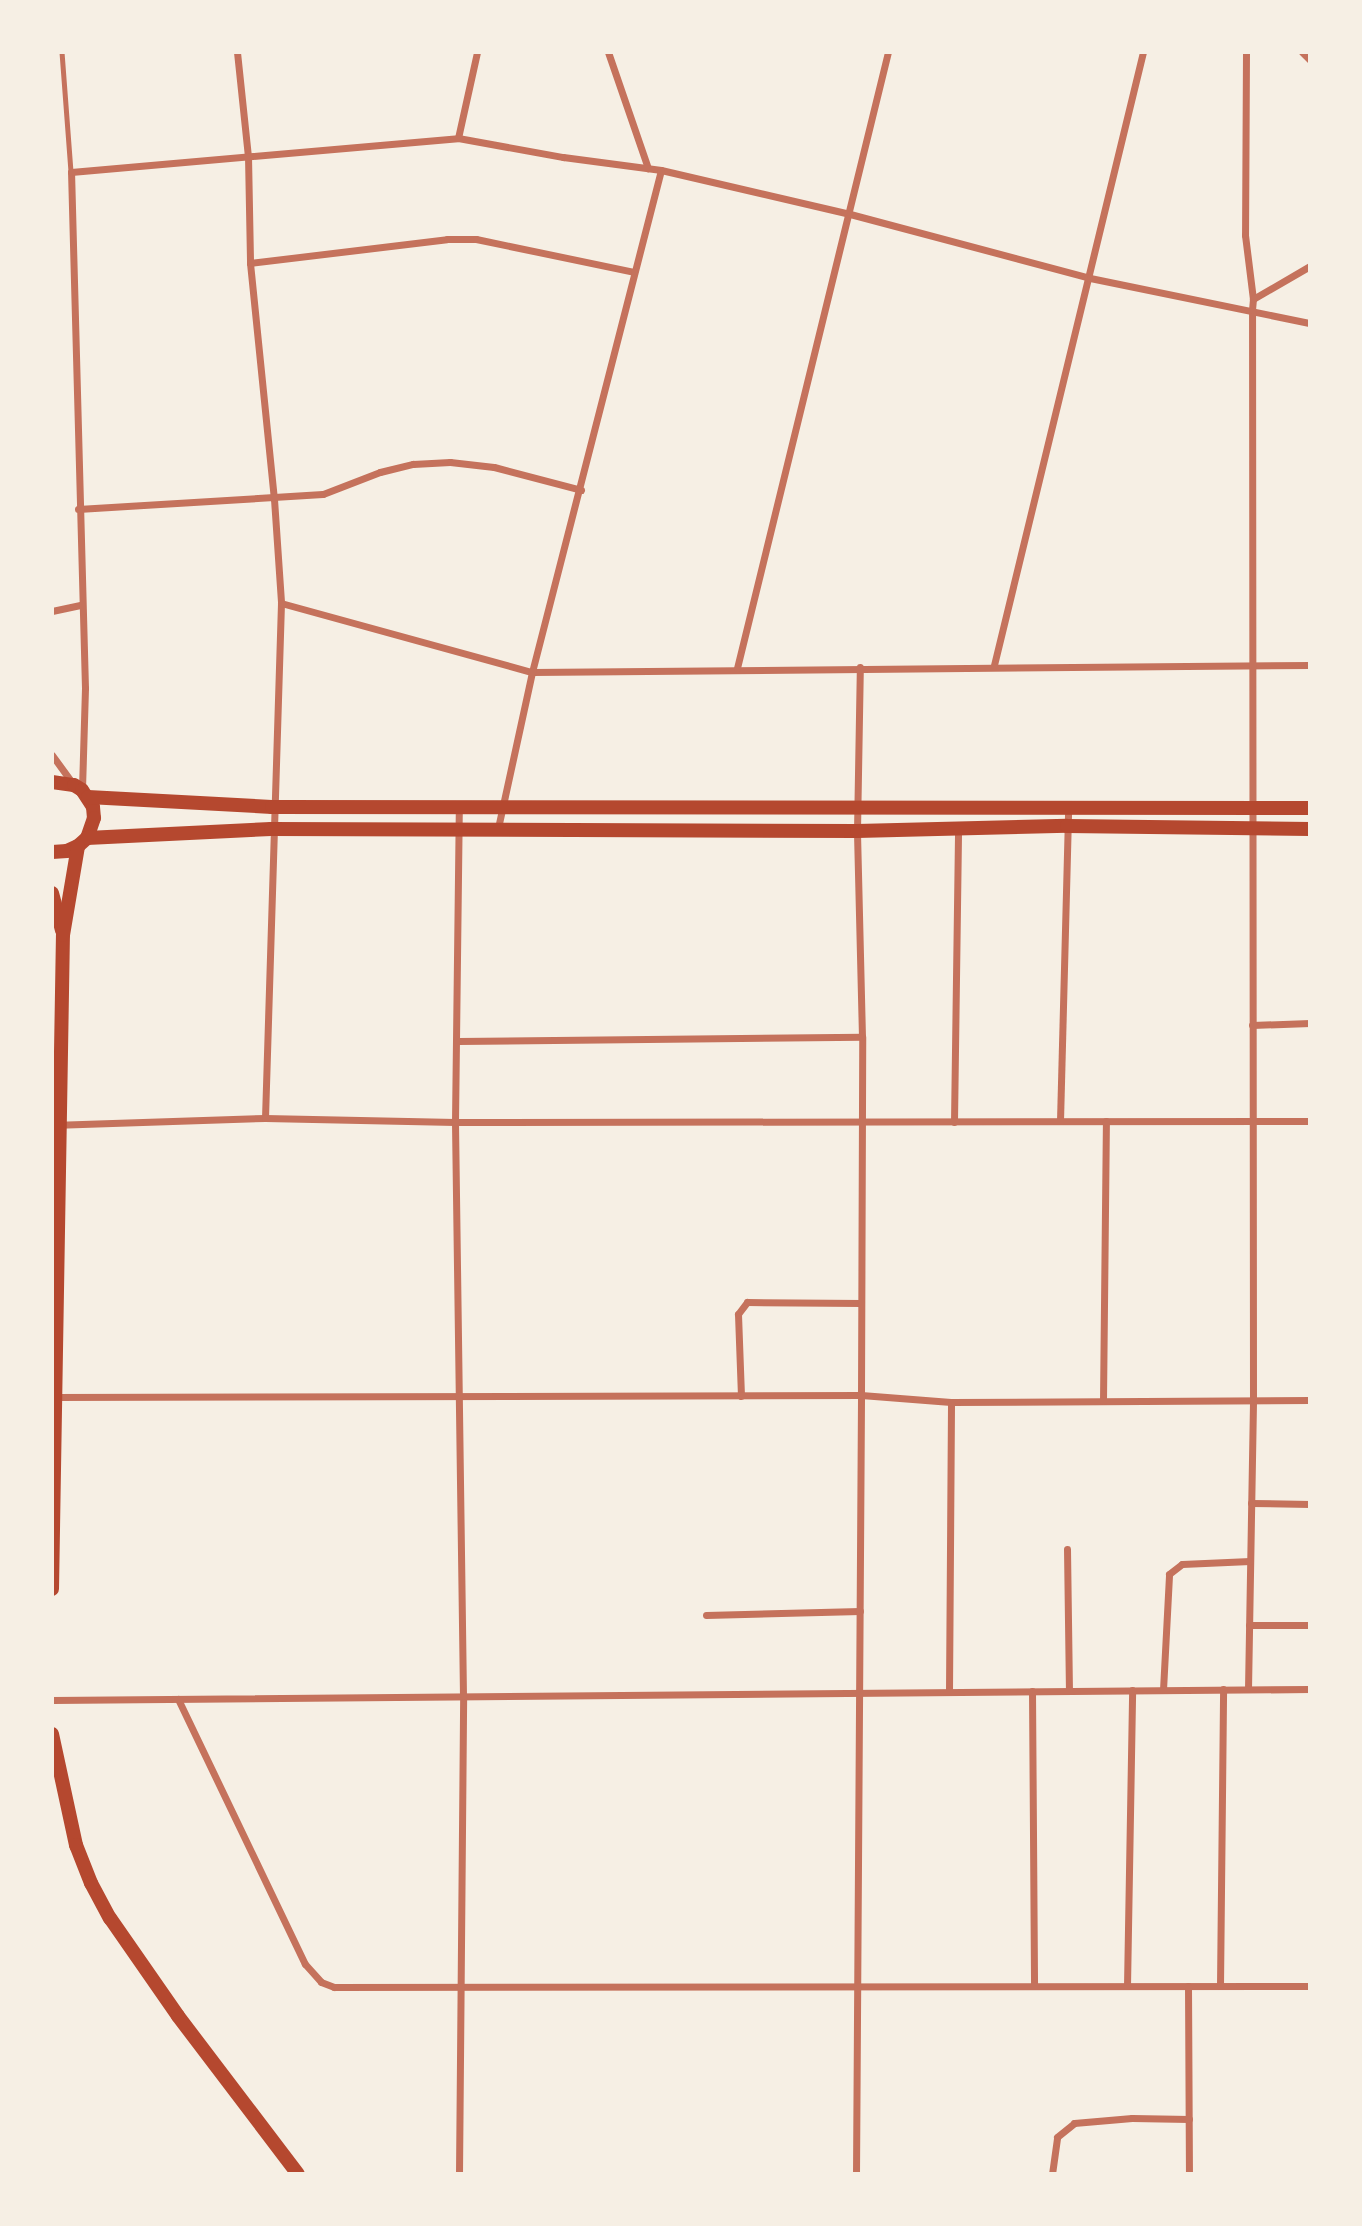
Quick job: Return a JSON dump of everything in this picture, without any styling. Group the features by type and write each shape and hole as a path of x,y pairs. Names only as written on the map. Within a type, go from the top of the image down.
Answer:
{"main road":[{"path":"52,782 81,791 183,804 272,807 1310,808"},
{"path":"52,1589 56,1126 63,936 83,842 94,818 81,791"},
{"path":"52,852 67,852 83,842 179,833 271,829 857,831 1068,826 1250,831 1310,829"},
{"path":"52,893 63,936"},
{"path":"52,1734 76,1845 91,1883 110,1919 178,2016 298,2174"}],"street":[{"path":"237,52 248,156 250,263 274,499 281,603 271,829 265,1118"},
{"path":"458,138 477,52"},
{"path":"608,52 648,168"},
{"path":"737,668 888,52"},
{"path":"995,665 1143,52"},
{"path":"1246,52 1245,235 1253,299 1250,831 1253,1400 1248,1689"},
{"path":"1302,52 1310,60"},
{"path":"81,791 85,688 78,509 71,172 125,165 458,138 563,157 661,170 850,214 1090,278 1310,323"},
{"path":"498,828 532,672 581,490 661,170"},
{"path":"250,263 447,239 476,239 634,272"},
{"path":"1253,299 1310,266"},
{"path":"78,509 323,494 380,472 413,464 450,462 494,467 581,490"},
{"path":"281,603 532,672 995,665 1310,665"},
{"path":"52,611 81,605"},
{"path":"856,2174 860,1987 862,1395 862,1037 857,831 860,667"},
{"path":"52,755 81,791"},
{"path":"1060,1121 1068,806"},
{"path":"459,808 455,1122 463,1696 458,1988 459,2174"},
{"path":"954,1122 958,828"},
{"path":"1252,1025 1310,1023"},
{"path":"458,1041 862,1037"},
{"path":"56,1126 265,1118 455,1122 861,1119 954,1122 1310,1121"},
{"path":"1103,1401 1106,1121"},
{"path":"741,1396 738,1314 747,1302 861,1303"},
{"path":"53,1397 862,1395 951,1402 1310,1400"},
{"path":"949,1692 951,1402"},
{"path":"1251,1503 1310,1504"},
{"path":"1067,1549 1069,1691"},
{"path":"1163,1690 1168,1574 1182,1564 1250,1561"},
{"path":"706,1615 860,1611"},
{"path":"1249,1625 1310,1625"},
{"path":"1220,1986 1223,1689"},
{"path":"52,1700 1310,1689"},
{"path":"1127,1986 1132,1690"},
{"path":"1032,1691 1034,1986"},
{"path":"178,1699 313,1976 334,1987 1310,1986"},
{"path":"1188,1986 1189,2174"},
{"path":"1052,2174 1057,2137 1074,2123 1132,2118 1189,2119"}],"lane":[{"path":"62,52 71,172"}]}
